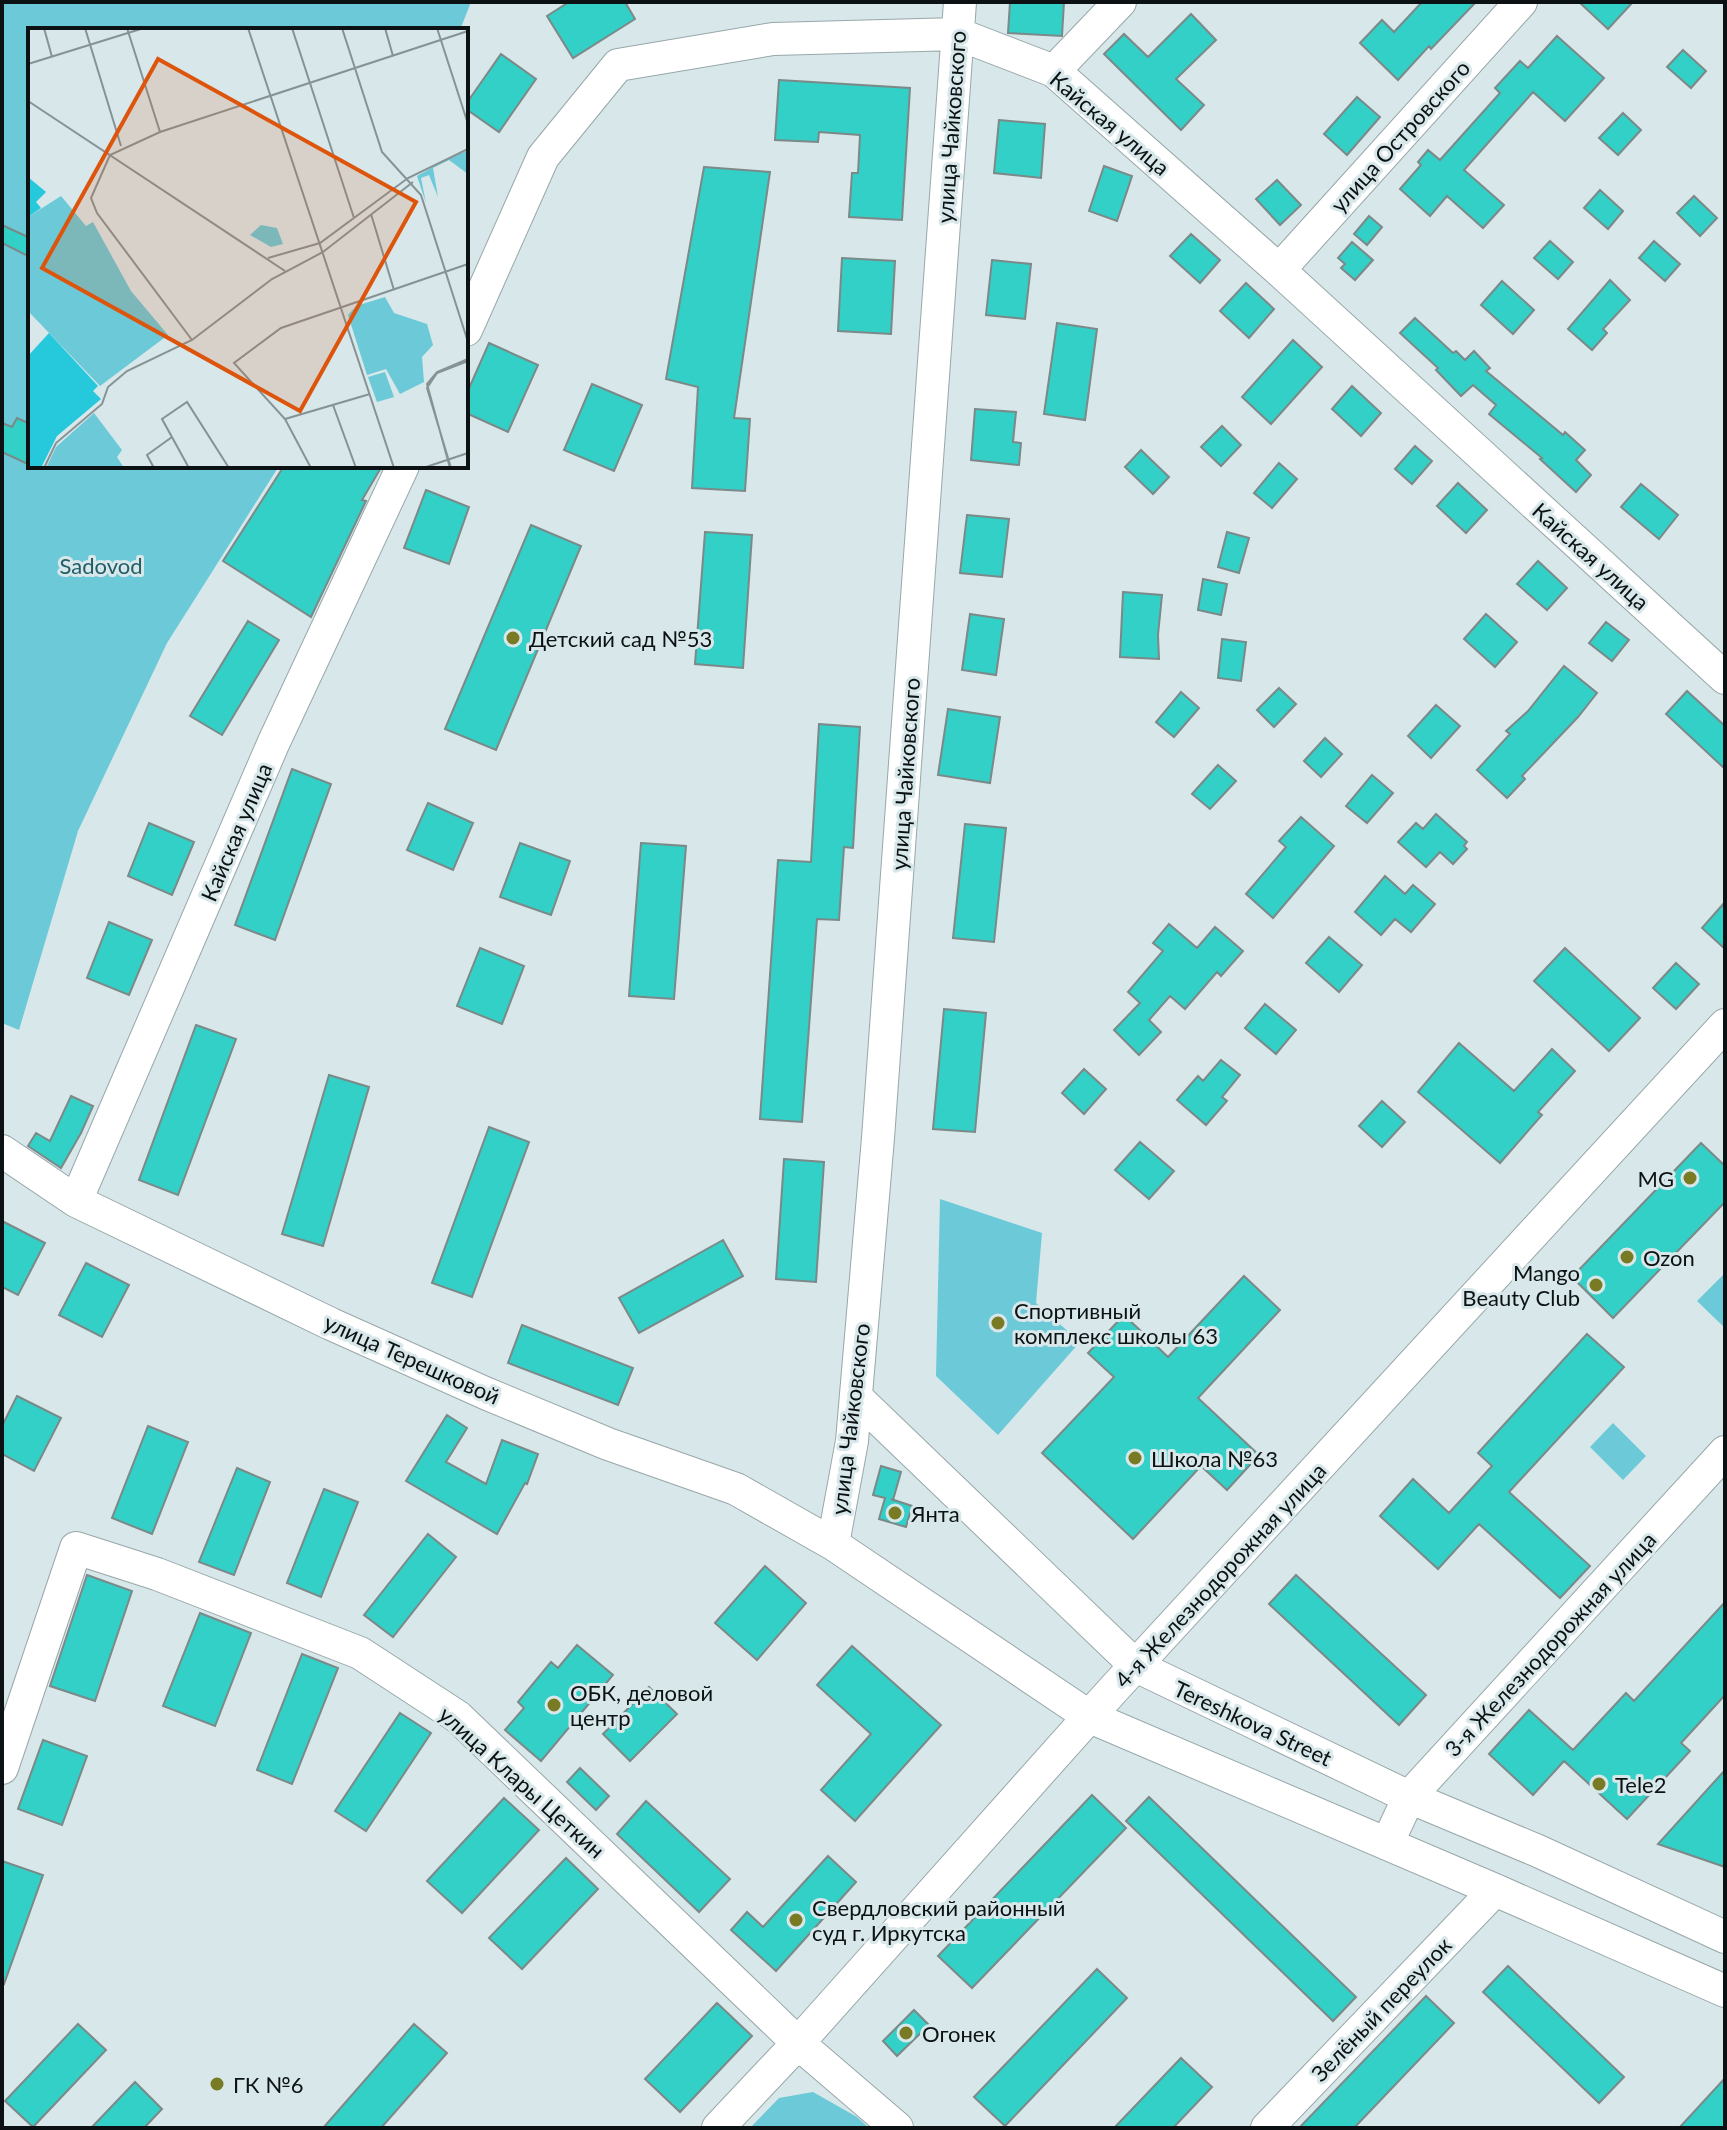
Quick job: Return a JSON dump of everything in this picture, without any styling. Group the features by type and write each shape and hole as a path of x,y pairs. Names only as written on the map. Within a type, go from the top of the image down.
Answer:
{"street":[{"name":"улица Чайковского","path":"833,1544 852,1441 880,1123 960,2"},
{"path":"1054,71 1120,2"},
{"name":"улица Островского","path":"1279,270 1521,2"},
{"name":"Кайская улица","path":"468,326 543,157 618,65 773,39 958,34 1054,71 1279,270 1725,678"},
{"name":"Кайская улица","path":"76,1201 273,744 402,468"},
{"name":"4-я Железнодорожная улица","path":"718,2128 1136,1666 1725,1025"},
{"name":"улица Терешковой","path":"2,1151 76,1201 331,1324 608,1444 736,1489 833,1544"},
{"name":"Tereshkova Street","path":"856,1397 1136,1666 1409,1797 1538,1851 1725,1937"},
{"name":"3-я Железнодорожная улица","path":"1387,1844 1409,1797 1725,1452"},
{"path":"833,1544 1090,1717 1725,1991"},
{"name":"улица Клары Цеткин","path":"2,1768 76,1548 157,1574 360,1653 458,1717 798,2043 897,2128"},
{"name":"Зелёный переулок","path":"1267,2128 1495,1890"}],"green space":[{"name":"Sadovod","path":"2,2 471,2 461,28 28,28 28,468 278,468 167,643 78,831 19,1030 2,1023"},
{"name":"Спортивный комплекс школы 63","path":"940,1199 1042,1233 1036,1303 1080,1342 998,1435 936,1376"},
{"path":"1725,1273 1725,1328 1697,1301"},
{"path":"1613,1423 1646,1456 1623,1480 1590,1447"},
{"path":"813,2092 857,2117 869,2128 750,2128 779,2098"}],"building":[{"path":"569,2 625,2 635,19 573,58 547,16"},
{"path":"1010,2 1064,2 1062,36 1008,33"},
{"path":"1422,2 1476,2 1398,80 1360,43 1382,20 1394,32"},
{"path":"1579,2 1633,2 1608,29"},
{"path":"1191,14 1216,40 1176,79 1204,105 1181,130 1104,54 1124,34 1148,57"},
{"path":"1557,36 1604,78 1565,121 1533,92 1464,170 1504,205 1483,228 1447,196 1430,216 1400,189 1421,165 1418,162 1428,150 1440,160 1500,93 1495,88 1520,61 1528,68"},
{"path":"1683,50 1706,71 1691,88 1667,67"},
{"path":"501,54 536,79 499,132 468,110 468,101"},
{"path":"779,80 910,88 902,220 849,217 852,173 858,173 860,135 819,132 818,142 775,140"},
{"path":"1357,97 1380,117 1347,155 1324,134"},
{"path":"1623,113 1641,130 1618,155 1599,138"},
{"path":"999,120 1045,124 1041,178 994,173"},
{"path":"1104,166 1132,176 1117,221 1089,211"},
{"path":"704,167 770,172 734,418 750,419 745,491 692,488 698,387 666,379"},
{"path":"1277,180 1301,205 1280,225 1256,199"},
{"path":"1600,190 1623,211 1608,229 1584,208"},
{"path":"1694,196 1717,218 1700,236 1677,213"},
{"path":"1369,216 1382,227 1367,245 1354,234"},
{"path":"2,225 28,237 28,256 2,243"},
{"path":"1191,234 1220,260 1200,283 1170,256"},
{"path":"1550,241 1573,262 1558,279 1534,258"},
{"path":"1654,241 1680,264 1665,281 1639,258"},
{"path":"1352,242 1373,260 1355,280 1341,268 1345,264 1338,258"},
{"path":"842,258 895,261 891,334 838,331"},
{"path":"992,260 1031,264 1025,319 986,315"},
{"path":"1610,280 1630,300 1603,329 1607,333 1592,350 1568,329"},
{"path":"1502,281 1534,310 1513,334 1481,305"},
{"path":"1246,283 1274,309 1249,338 1220,311"},
{"path":"1415,318 1465,360 1474,351 1490,368 1486,371 1585,450 1576,460 1591,475 1576,492 1542,458 1489,414 1496,405 1473,385 1461,396 1436,370 1438,368 1400,333"},
{"path":"1057,323 1097,329 1085,420 1044,414"},
{"path":"1293,340 1322,367 1271,424 1242,397"},
{"path":"489,343 538,365 508,432 468,414 468,390"},
{"path":"592,384 642,405 614,471 564,450"},
{"path":"1352,386 1381,413 1361,436 1332,409"},
{"path":"975,409 1016,412 1013,442 1021,443 1019,465 971,460"},
{"path":"17,418 28,423 28,464 2,452 2,423 12,427"},
{"path":"1222,426 1241,445 1221,466 1201,447"},
{"path":"1415,446 1432,461 1412,484 1395,469"},
{"path":"1141,450 1169,477 1153,494 1125,467"},
{"path":"1279,463 1297,479 1272,508 1254,493"},
{"path":"283,468 381,468 362,500 366,501 311,617 223,561"},
{"path":"1458,483 1487,510 1466,533 1437,506"},
{"path":"1641,484 1678,515 1659,539 1621,507"},
{"path":"426,490 469,507 449,564 404,548"},
{"path":"967,515 1009,519 1002,577 960,573"},
{"name":"Детский сад №53","path":"531,525 581,546 496,750 445,729"},
{"path":"705,532 752,535 743,668 695,664"},
{"path":"1227,532 1249,538 1239,573 1218,567"},
{"path":"1538,561 1567,588 1547,610 1517,584"},
{"path":"1203,579 1227,584 1221,615 1198,610"},
{"path":"1123,592 1162,595 1159,659 1120,657"},
{"path":"970,614 1004,619 996,675 962,670"},
{"path":"1486,614 1517,642 1495,667 1464,639"},
{"path":"248,621 279,640 222,735 190,716"},
{"path":"1606,622 1629,640 1612,661 1589,643"},
{"path":"1222,639 1246,642 1241,681 1218,678"},
{"path":"1564,666 1597,693 1522,776 1525,779 1507,798 1477,770 1510,734 1506,731 1528,711"},
{"path":"1279,688 1296,704 1274,727 1257,710"},
{"path":"1687,691 1725,726 1725,769 1666,714"},
{"path":"1181,692 1199,708 1174,737 1156,722"},
{"path":"1436,705 1460,726 1431,758 1408,736"},
{"path":"948,709 1000,717 990,783 938,775"},
{"path":"819,724 860,727 853,848 844,847 839,920 817,919 802,1122 760,1119 778,860 811,862"},
{"path":"1325,738 1342,754 1321,777 1304,761"},
{"path":"1218,765 1236,781 1210,809 1192,794"},
{"path":"292,769 331,784 275,940 235,925"},
{"path":"1372,775 1393,793 1367,823 1346,806"},
{"path":"428,803 473,823 453,870 407,850"},
{"path":"1436,814 1467,842 1464,846 1467,849 1453,864 1440,852 1426,867 1398,842 1416,823 1423,829"},
{"path":"1301,817 1334,846 1273,918 1246,894 1286,847 1279,841"},
{"path":"149,823 194,842 172,895 128,876"},
{"path":"965,824 1006,828 994,942 953,938"},
{"path":"520,843 570,861 551,915 500,897"},
{"path":"641,843 686,846 674,999 629,996"},
{"path":"1385,876 1405,894 1413,885 1435,904 1411,932 1395,919 1381,935 1355,912"},
{"path":"1725,902 1725,949 1702,928"},
{"path":"109,922 152,940 129,995 87,978"},
{"path":"1169,924 1197,948 1215,927 1243,951 1221,976 1217,972 1185,1009 1170,996 1149,1020 1161,1032 1139,1055 1114,1030 1140,1003 1128,992 1163,951 1153,943"},
{"path":"1329,937 1362,965 1339,992 1306,963"},
{"path":"480,948 524,966 502,1024 457,1006"},
{"path":"1565,948 1640,1018 1609,1051 1534,981"},
{"path":"1676,963 1699,984 1676,1009 1653,988"},
{"path":"1265,1004 1296,1030 1276,1054 1245,1028"},
{"path":"944,1009 986,1013 975,1132 933,1129"},
{"path":"196,1025 236,1039 178,1195 139,1180"},
{"path":"1459,1043 1514,1091 1552,1049 1575,1071 1538,1112 1542,1115 1500,1163 1418,1092"},
{"path":"1221,1060 1240,1075 1222,1097 1227,1101 1206,1125 1177,1100 1198,1076 1203,1081"},
{"path":"1084,1069 1106,1089 1084,1114 1062,1093"},
{"path":"329,1075 369,1087 323,1246 282,1234"},
{"path":"71,1096 93,1106 61,1168 28,1146 36,1133 50,1141"},
{"path":"1382,1101 1405,1122 1382,1147 1359,1126"},
{"path":"489,1127 529,1142 472,1297 432,1283"},
{"path":"1140,1142 1174,1171 1149,1199 1115,1170"},
{"path":"1701,1143 1725,1166 1725,1202 1613,1318 1572,1277"},
{"path":"784,1159 824,1162 816,1282 776,1279"},
{"path":"2,1221 45,1243 18,1295 2,1287"},
{"path":"723,1240 743,1276 639,1333 619,1298"},
{"path":"86,1263 129,1285 102,1337 59,1315"},
{"name":"Школа №63","path":"1244,1276 1280,1310 1198,1398 1259,1455 1227,1490 1201,1466 1133,1539 1042,1453 1114,1377 1088,1353 1124,1315 1168,1357"},
{"path":"522,1325 633,1368 618,1405 508,1363"},
{"path":"1587,1334 1624,1367 1509,1492 1590,1566 1560,1598 1479,1524 1438,1569 1380,1516 1413,1479 1449,1513 1492,1466 1478,1453"},
{"path":"17,1396 61,1418 34,1471 2,1454 2,1426"},
{"path":"447,1415 467,1428 446,1462 486,1484 502,1440 538,1454 527,1484 497,1534 406,1481"},
{"path":"148,1426 188,1442 152,1534 112,1518"},
{"path":"881,1466 901,1472 893,1500 912,1506 906,1527 879,1519 885,1498 873,1495"},
{"path":"237,1468 270,1482 234,1575 199,1562"},
{"path":"324,1489 358,1502 321,1597 287,1583"},
{"path":"428,1534 456,1557 393,1637 364,1615"},
{"path":"765,1566 806,1603 757,1660 715,1623"},
{"path":"87,1575 132,1591 95,1701 50,1686"},
{"path":"1296,1575 1426,1695 1399,1725 1269,1604"},
{"path":"1725,1602 1725,1695 1681,1743 1690,1751 1627,1819 1564,1761 1533,1795 1489,1754 1529,1710 1573,1750 1626,1693 1634,1701"},
{"path":"200,1613 251,1633 215,1726 163,1706"},
{"name":"ОБК, деловой центр","path":"577,1645 613,1675 541,1761 505,1730 524,1708 518,1702 551,1662 558,1668"},
{"path":"852,1646 941,1725 855,1821 821,1790 871,1734 817,1685"},
{"path":"302,1654 338,1668 292,1784 257,1770"},
{"path":"649,1687 677,1714 630,1761 603,1734"},
{"path":"400,1713 431,1733 366,1831 335,1811"},
{"path":"43,1740 87,1756 62,1825 18,1809"},
{"path":"580,1768 609,1796 596,1810 567,1782"},
{"path":"1725,1770 1725,1867 1658,1844"},
{"path":"1092,1795 1126,1828 972,1988 938,1956"},
{"path":"1149,1797 1356,1997 1333,2021 1126,1821"},
{"path":"504,1798 539,1830 462,1913 427,1881"},
{"path":"646,1801 730,1879 699,1912 617,1834"},
{"name":"Свердловский районный суд г. Иркутска","path":"828,1856 856,1882 776,1971 731,1930 747,1912 763,1927"},
{"path":"566,1858 598,1889 522,1969 489,1938"},
{"path":"2,1861 43,1875 4,1984 2,1983"},
{"path":"1508,1966 1624,2077 1599,2103 1483,1992"},
{"path":"1097,1969 1127,1998 1005,2126 974,2097"},
{"path":"1426,1996 1454,2023 1354,2128 1299,2128"},
{"path":"717,2003 752,2036 680,2112 645,2079"},
{"name":"Огонек","path":"914,2010 929,2025 897,2056 883,2041"},
{"path":"78,2024 106,2050 33,2127 5,2101"},
{"path":"414,2024 447,2053 381,2128 323,2128"},
{"path":"1181,2058 1212,2087 1173,2128 1114,2128"},
{"path":"1725,2078 1725,2128 1679,2128"},
{"path":"135,2082 162,2109 144,2128 91,2128"}],"place":[{"name":"Детский сад №53","path":"513,638"},
{"name":"MG","path":"1690,1178"},
{"name":"Ozon","path":"1627,1257"},
{"name":"Mango Beauty Club","path":"1596,1285"},
{"name":"Спортивный комплекс школы 63","path":"998,1323"},
{"name":"Школа №63","path":"1135,1458"},
{"name":"Янта","path":"895,1513"},
{"name":"ОБК, деловой центр","path":"554,1705"},
{"name":"Tele2","path":"1599,1784"},
{"name":"Свердловский районный суд г. Иркутска","path":"796,1920"},
{"name":"Огонек","path":"906,2033"},
{"name":"ГК №6","path":"217,2084"}]}
